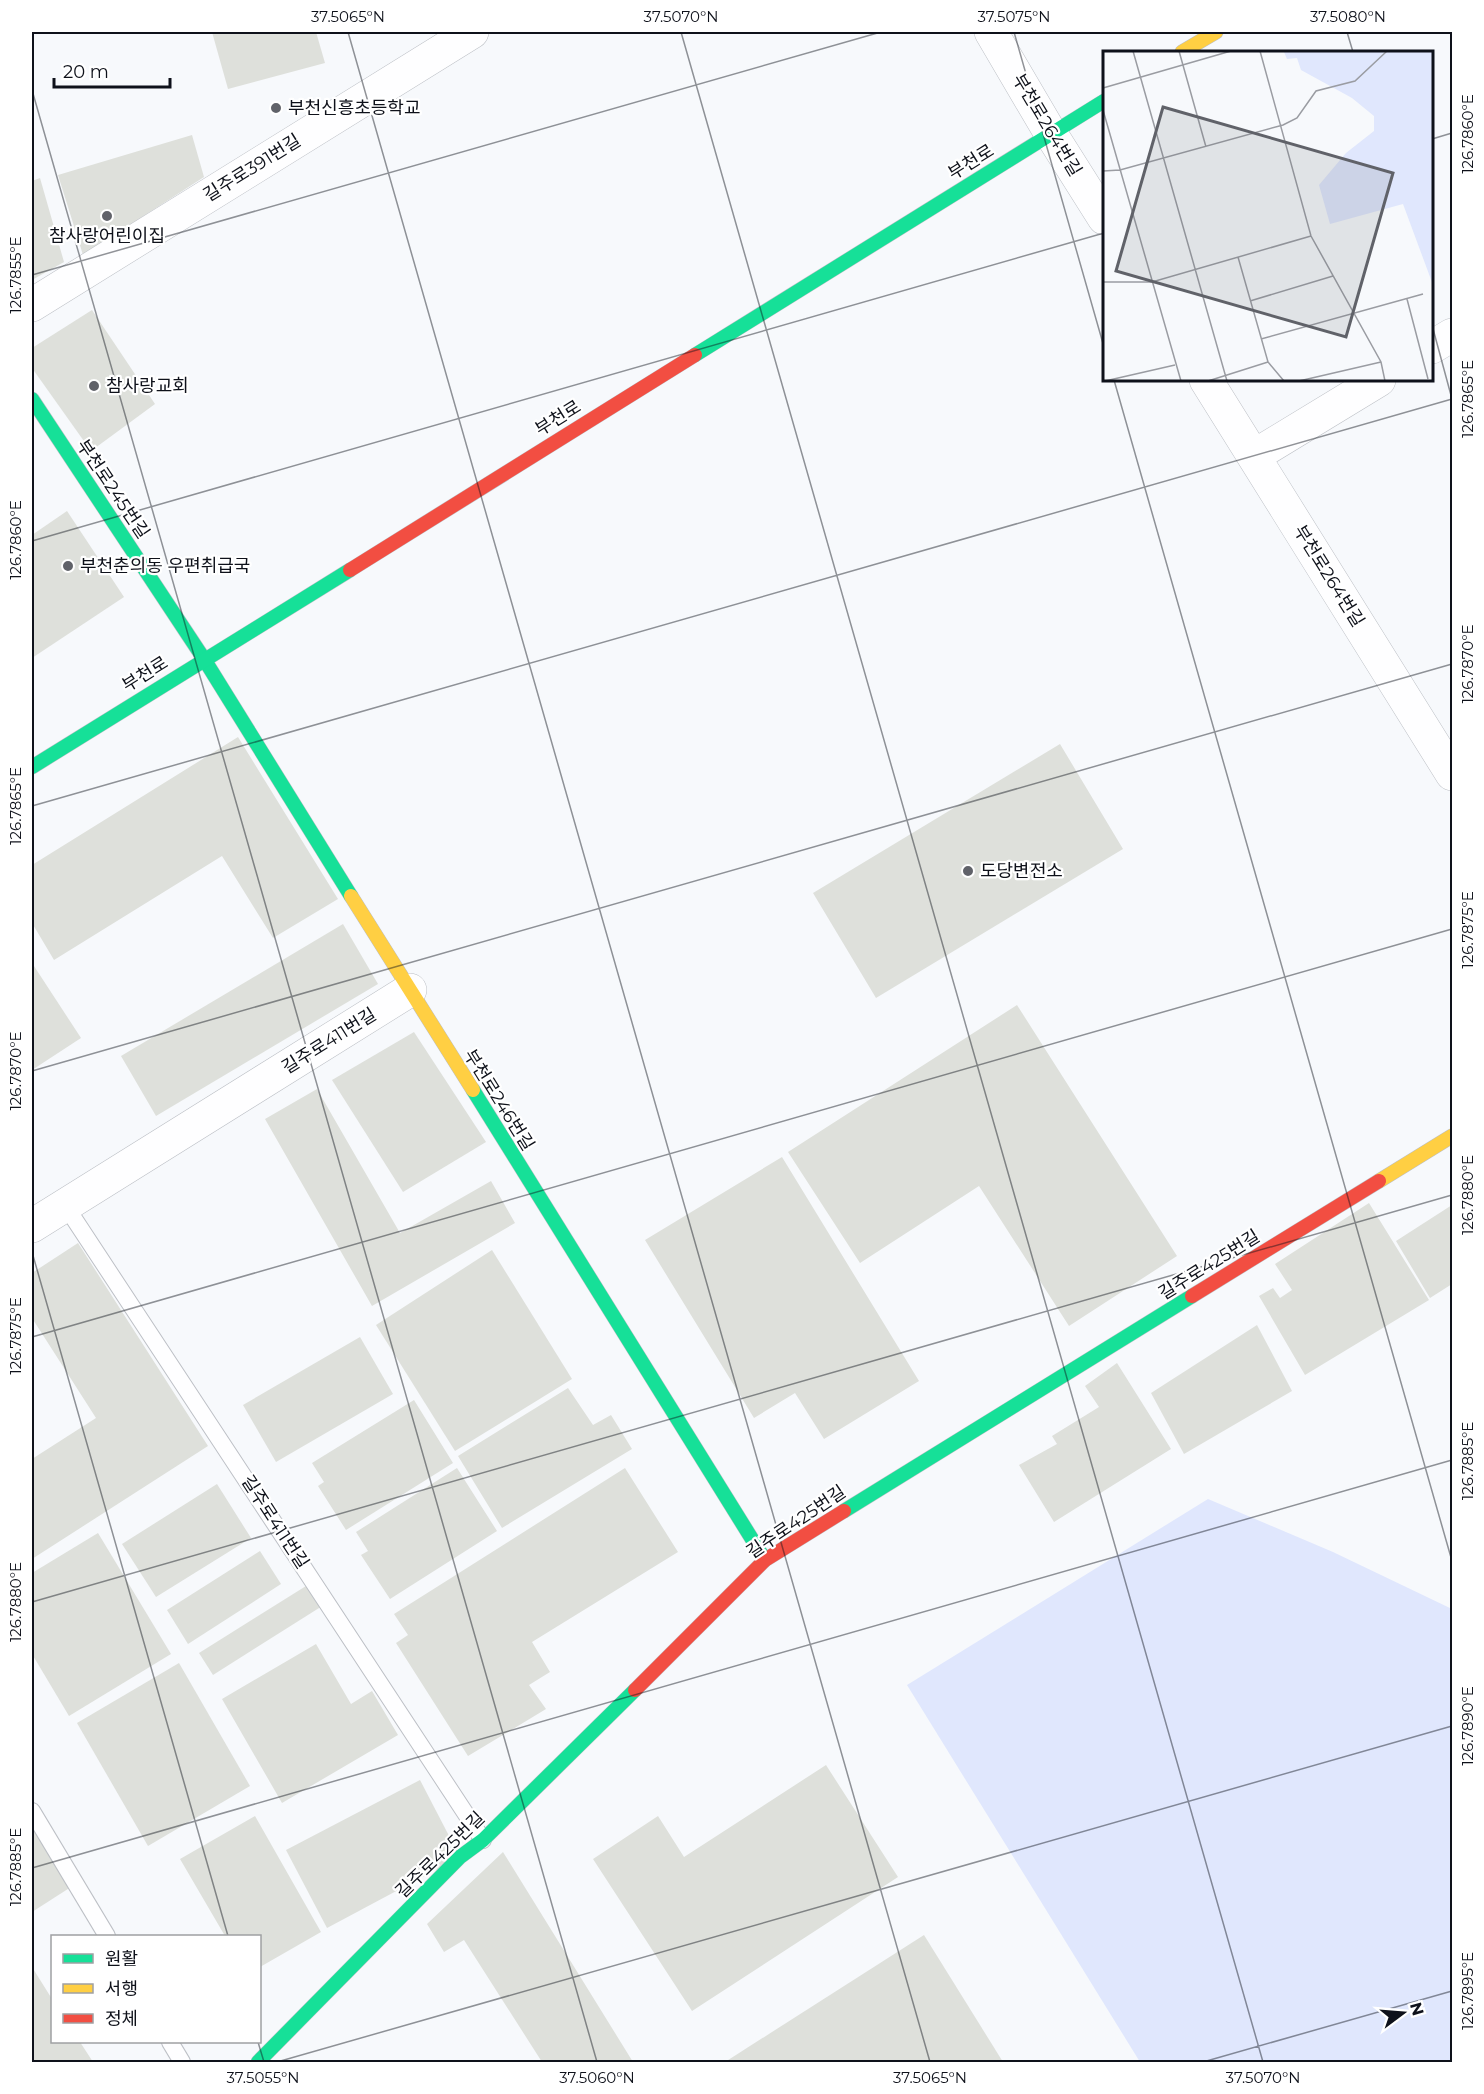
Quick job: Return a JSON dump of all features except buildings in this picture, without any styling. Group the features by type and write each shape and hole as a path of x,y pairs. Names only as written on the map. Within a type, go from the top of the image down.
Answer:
{"street":[{"name":"길주로391번길","path":"32,305 472,32"},
{"name":"부천로264번길","path":"992,32 1103,217"},
{"path":"1184,51 1216,32"},
{"name":"부천로","path":"32,767 1103,102"},
{"path":"1433,346 1452,335"},
{"name":"부천로264번길","path":"1207,381 1452,774"},
{"path":"1254,456 1377,381"},
{"name":"부천로245번길","path":"32,399 204,659"},
{"name":"부천로246번길","path":"204,659 765,1560"},
{"name":"길주로411번길","path":"32,1226 410,990"},
{"name":"길주로425번길","path":"258,2062 460,1857 483,1839 765,1560 1452,1136"}],"lane":[{"name":"길주로411번길","path":"65,1205 483,1839"},
{"path":"32,1811 106,1935"},
{"path":"171,2043 182,2062"}],"shaded area":[{"path":"1208,1499 1333,1552 1452,1609 1452,2062 1140,2062 907,1685"}],"traffic: fast":[{"path":"695,355 1103,102"},
{"path":"32,399 204,659 351,896"},
{"path":"32,767 350,570"},
{"path":"473,1090 765,1560"},
{"path":"844,1511 1192,1296"},
{"path":"258,2062 460,1857 483,1840 635,1690"}],"traffic: slow":[{"path":"1184,51 1216,32"},
{"path":"351,896 473,1090"},
{"path":"1379,1181 1452,1136"}],"traffic: jam":[{"path":"350,570 695,355"},
{"path":"1192,1296 1379,1181"},
{"path":"635,1690 765,1560 844,1511"}],"place":[{"name":"부천신흥초등학교","path":"276,108"},
{"name":"참사랑어린이집","path":"107,216"},
{"name":"참사랑교회","path":"94,386"},
{"name":"부천춘의동 우편취급국","path":"68,566"},
{"name":"도당변전소","path":"968,871"}]}
